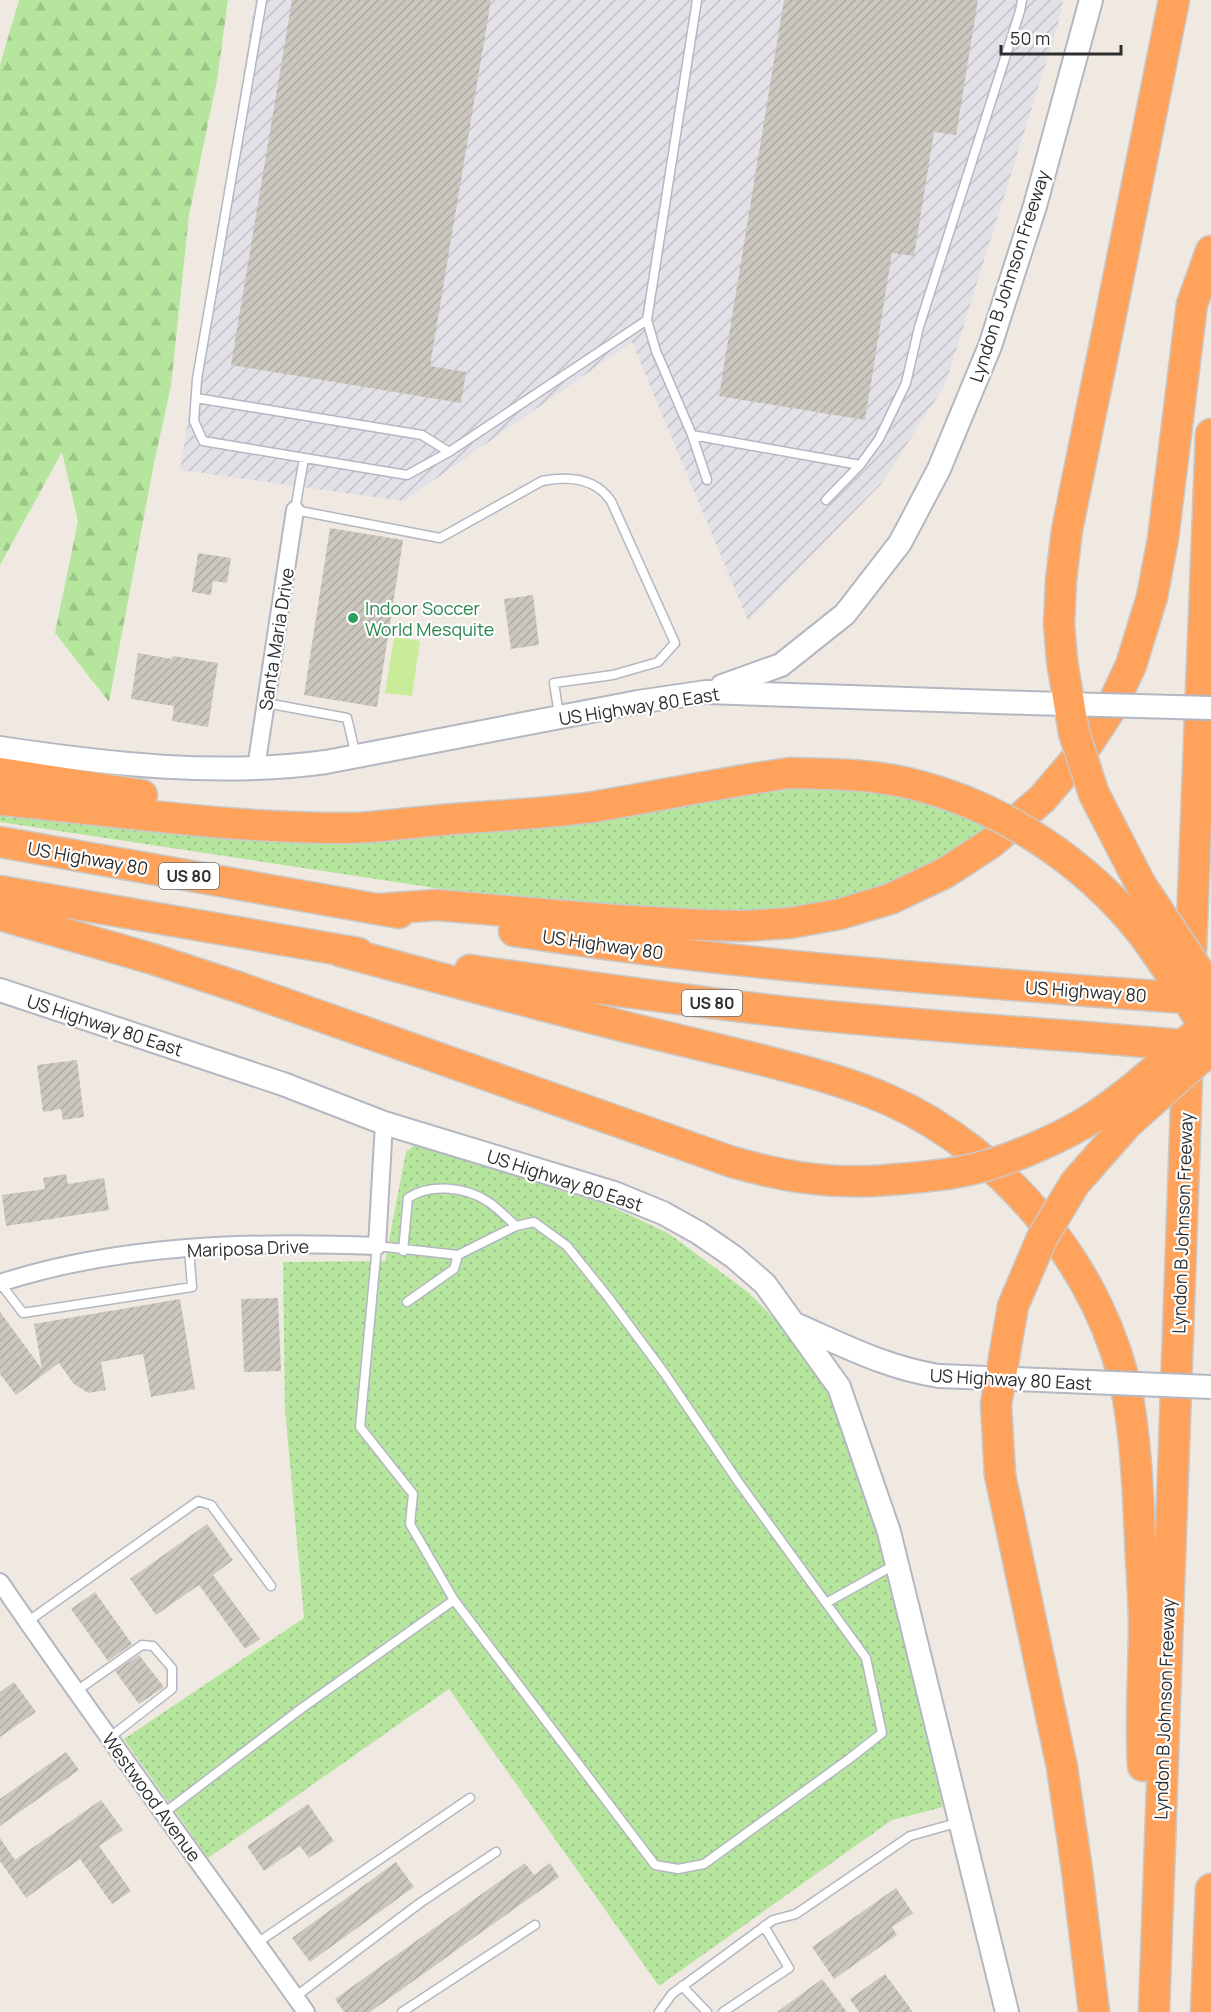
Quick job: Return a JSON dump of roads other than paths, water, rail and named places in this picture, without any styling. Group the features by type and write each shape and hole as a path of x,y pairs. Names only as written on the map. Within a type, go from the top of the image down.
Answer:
{"highway":[{"path":"1174,0 1067,530 1059,624 1062,661 1074,733 1094,794 1141,885 1211,990"},
{"path":"379,909 437,905 704,926 790,923 840,914 890,899 945,873 991,843 1042,800 1083,751 1110,710 1131,664 1152,597 1163,539 1192,304 1211,250"},
{"name":"Lyndon B Johnson Freeway","path":"1154,2012 1186,1134 1191,932 1211,434"},
{"path":"0,773 228,808 385,817 422,822"},
{"path":"0,800 274,826 353,828 480,819 592,807 790,773 847,774 912,784 974,805 1044,842 1091,880 1142,934 1211,1035"},
{"name":"US Highway 80","path":"0,842 379,909 667,953 876,974 1211,1000"},
{"name":"US 80","path":"0,891 340,951 572,985 736,1006 911,1024 1211,1048"},
{"path":"0,915 153,959 238,987 732,1162 771,1173 836,1182 912,1179 965,1171 1030,1150 1093,1118 1143,1080 1211,1021"},
{"path":"340,951 548,1007 805,1071 851,1085 890,1100 926,1118 959,1139 996,1170 1032,1206 1067,1252 1087,1286 1111,1341 1127,1396 1138,1492 1144,1624 1142,1750 1155,1976"},
{"path":"1094,2012 1062,1767 1000,1475 996,1404 1013,1306 1042,1238 1075,1183 1127,1124 1211,1048"},
{"path":"1206,2012 1211,1889"}],"main road":[{"name":"Lyndon B Johnson Freeway","path":"706,692 781,665 845,614 900,543 939,469 990,346 1035,206 1091,0"},
{"name":"US Highway 80 East","path":"0,748 60,757 171,766 290,767 638,702 706,692 1211,708"},
{"name":"US Highway 80 East","path":"0,990 283,1084 384,1123 614,1193 663,1214 699,1233 734,1257 765,1284 796,1325 909,1372 939,1376 1211,1387"},
{"path":"796,1325 839,1387 889,1532 1007,2012"}],"street":[{"name":"Santa Maria Drive","path":"256,768 296,510"},
{"path":"376,1246 384,1123"},
{"name":"Mariposa Drive","path":"0,1283 99,1258 189,1249 376,1246"},
{"name":"Westwood Avenue","path":"0,1582 75,1692 164,1812 306,2012"}],"lane":[{"path":"262,0 197,379 194,422 203,441 407,475 449,452 647,320"},
{"path":"696,0 647,320 656,351 692,435 707,480"},
{"path":"826,500 860,465 879,438 906,383 919,327 1022,0"},
{"path":"196,398 422,435 449,452"},
{"path":"692,435 860,465"},
{"path":"304,458 296,510 440,538 542,482 561,478 580,479 595,485 606,494 675,644 658,662 613,675 554,683 559,718"},
{"path":"267,703 347,718 356,756"},
{"path":"403,1251 408,1198 417,1191 452,1188 487,1200 516,1226"},
{"path":"534,1222 567,1246 665,1374 739,1483 866,1658 882,1733 704,1864 678,1869 655,1865 454,1600 410,1524 413,1494 360,1427 376,1246 403,1251 458,1255 516,1226 534,1222"},
{"path":"0,1283 23,1313 192,1287 189,1249"},
{"path":"407,1302 454,1269 458,1255"},
{"path":"27,1622 198,1501 211,1505 271,1586"},
{"path":"826,1603 897,1564"},
{"path":"164,1812 302,1708 454,1600"},
{"path":"75,1692 142,1645 153,1646 172,1668 172,1689 109,1738"},
{"path":"257,1943 470,1797"},
{"path":"659,2012 672,1994 773,1920 796,1914 910,1836 960,1822"},
{"path":"295,1997 420,1904 496,1852"},
{"path":"402,2012 535,1925"},
{"path":"723,2012 789,1968 765,1926"},
{"path":"682,1986 707,2012"}],"place":[{"name":"Indoor Soccer World Mesquite","path":"353,618"}]}
